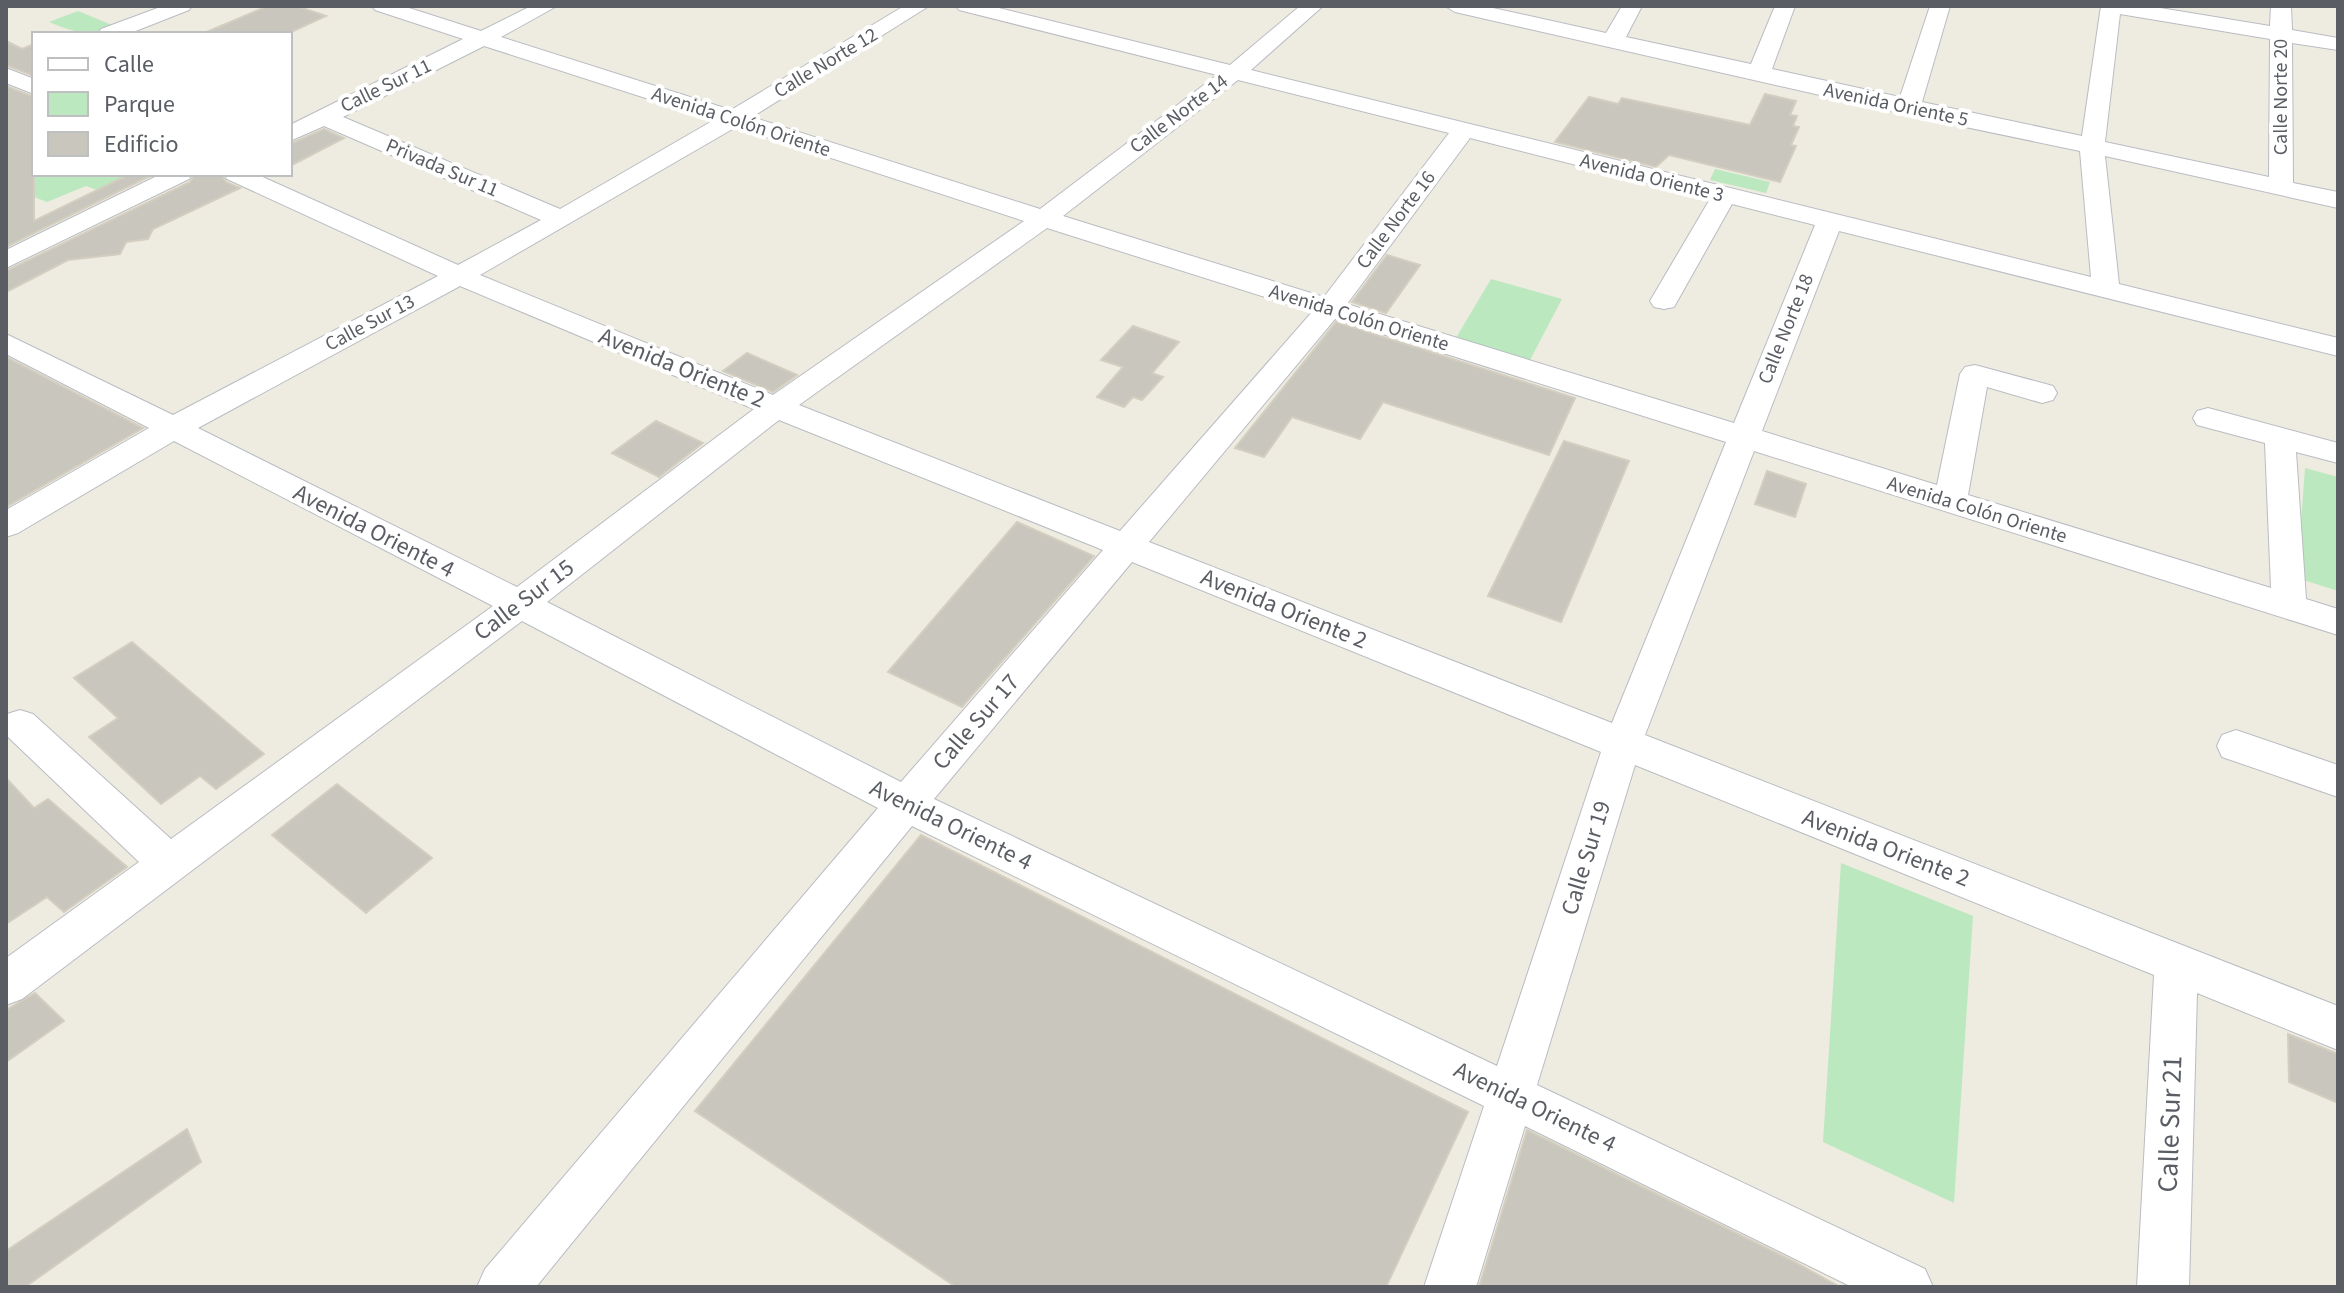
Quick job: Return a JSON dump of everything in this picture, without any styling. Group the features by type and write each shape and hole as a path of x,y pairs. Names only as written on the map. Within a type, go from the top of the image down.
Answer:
{"street":[{"path":"114,32 182,6"},
{"name":"Avenida Colón Oriente","path":"382,6 1043,219 2338,622"},
{"name":"Calle Sur 11","path":"292,133 547,6"},
{"name":"Calle Norte 12","path":"733,119 919,6"},
{"name":"Avenida Oriente 3","path":"966,6 2338,347"},
{"name":"Calle Norte 14","path":"1043,219 1235,72 1313,6"},
{"path":"1612,42 1632,6"},
{"path":"1758,75 1785,6"},
{"path":"1908,108 1940,6"},
{"path":"2106,289 2092,148 2111,6 2338,44"},
{"name":"Calle Norte 20","path":"2281,6 2281,188"},
{"name":"Avenida Oriente 5","path":"1469,7 1758,75 2338,200"},
{"path":"1049,27 1069,13"},
{"path":"6,74 32,64"},
{"path":"6,74 32,86"},
{"name":"Privada Sur 11","path":"323,117 561,219"},
{"name":"Calle Sur 13","path":"6,525 171,429 459,276 733,119"},
{"name":"Calle Norte 16","path":"1329,309 1463,131"},
{"path":"6,260 176,176"},
{"name":"Avenida Oriente 2","path":"240,176 459,276 776,407 1622,745 2176,961 2338,1028"},
{"path":"1664,301 1724,196"},
{"name":"Calle Sur 15","path":"6,984 520,604 776,407 1043,219"},
{"name":"Calle Norte 18","path":"1744,436 1829,222"},
{"name":"Calle Sur 17","path":"503,1287 906,804 1329,309"},
{"name":"Avenida Oriente 4","path":"6,343 906,804 1907,1287"},
{"path":"1950,503 1975,374 2042,393"},
{"path":"2208,418 2338,453"},
{"name":"Calle Sur 19","path":"1450,1287 1622,745 1744,436"},
{"path":"2280,437 2289,607"},
{"path":"20,725 171,865"},
{"path":"2236,746 2338,781"},
{"name":"Calle Sur 21","path":"2163,1287 2176,961"}],"green space":[{"path":"78,11 117,27 83,32 49,22"},
{"path":"1715,169 1770,182 1766,193 1710,180"},
{"path":"32,175 126,176 97,190 86,186 47,202 6,186"},
{"path":"1491,279 1562,299 1530,360 1456,338"},
{"path":"2305,468 2338,477 2338,591 2297,578"},
{"path":"1841,863 1973,916 1954,1203 1823,1142"}],"building":[{"path":"268,6 296,6 326,16 291,32 207,32"},
{"path":"6,41 22,49 32,45 32,75 6,65"},
{"path":"6,86 32,96 34,221 126,176 150,176 6,247"},
{"path":"1765,94 1796,101 1790,115 1797,116 1793,126 1799,127 1791,145 1796,146 1780,182 1669,155 1656,167 1555,142 1589,97 1618,104 1622,98 1750,125"},
{"path":"324,129 344,138 292,165 292,143"},
{"path":"194,176 222,176 226,182 240,188 153,229 148,239 126,242 120,254 68,260 6,292 6,271 190,182"},
{"path":"1387,255 1420,265 1386,313 1352,302"},
{"path":"1336,322 1575,398 1549,455 1383,402 1360,439 1292,417 1264,457 1235,448"},
{"path":"1133,326 1179,342 1152,373 1163,377 1142,400 1133,397 1124,407 1097,397 1123,367 1101,360"},
{"path":"747,353 797,375 773,392 723,371"},
{"path":"6,357 143,428 6,507"},
{"path":"656,421 703,443 659,477 612,453"},
{"path":"1564,441 1629,461 1561,622 1488,596"},
{"path":"1767,471 1806,484 1795,517 1755,504"},
{"path":"1017,522 1094,556 962,707 888,672"},
{"path":"132,642 264,754 216,789 200,776 161,804 89,737 118,718 74,678"},
{"path":"6,778 34,808 48,799 127,867 64,912 47,897 6,924"},
{"path":"337,784 432,858 366,913 272,835"},
{"path":"921,835 1468,1112 1386,1287 956,1287 695,1111"},
{"path":"35,993 64,1021 6,1062 6,1010"},
{"path":"2288,1034 2338,1054 2338,1103 2289,1082"},
{"path":"187,1129 201,1162 25,1287 6,1287 6,1251"},
{"path":"1527,1130 1793,1261 1840,1287 1479,1287"}]}
